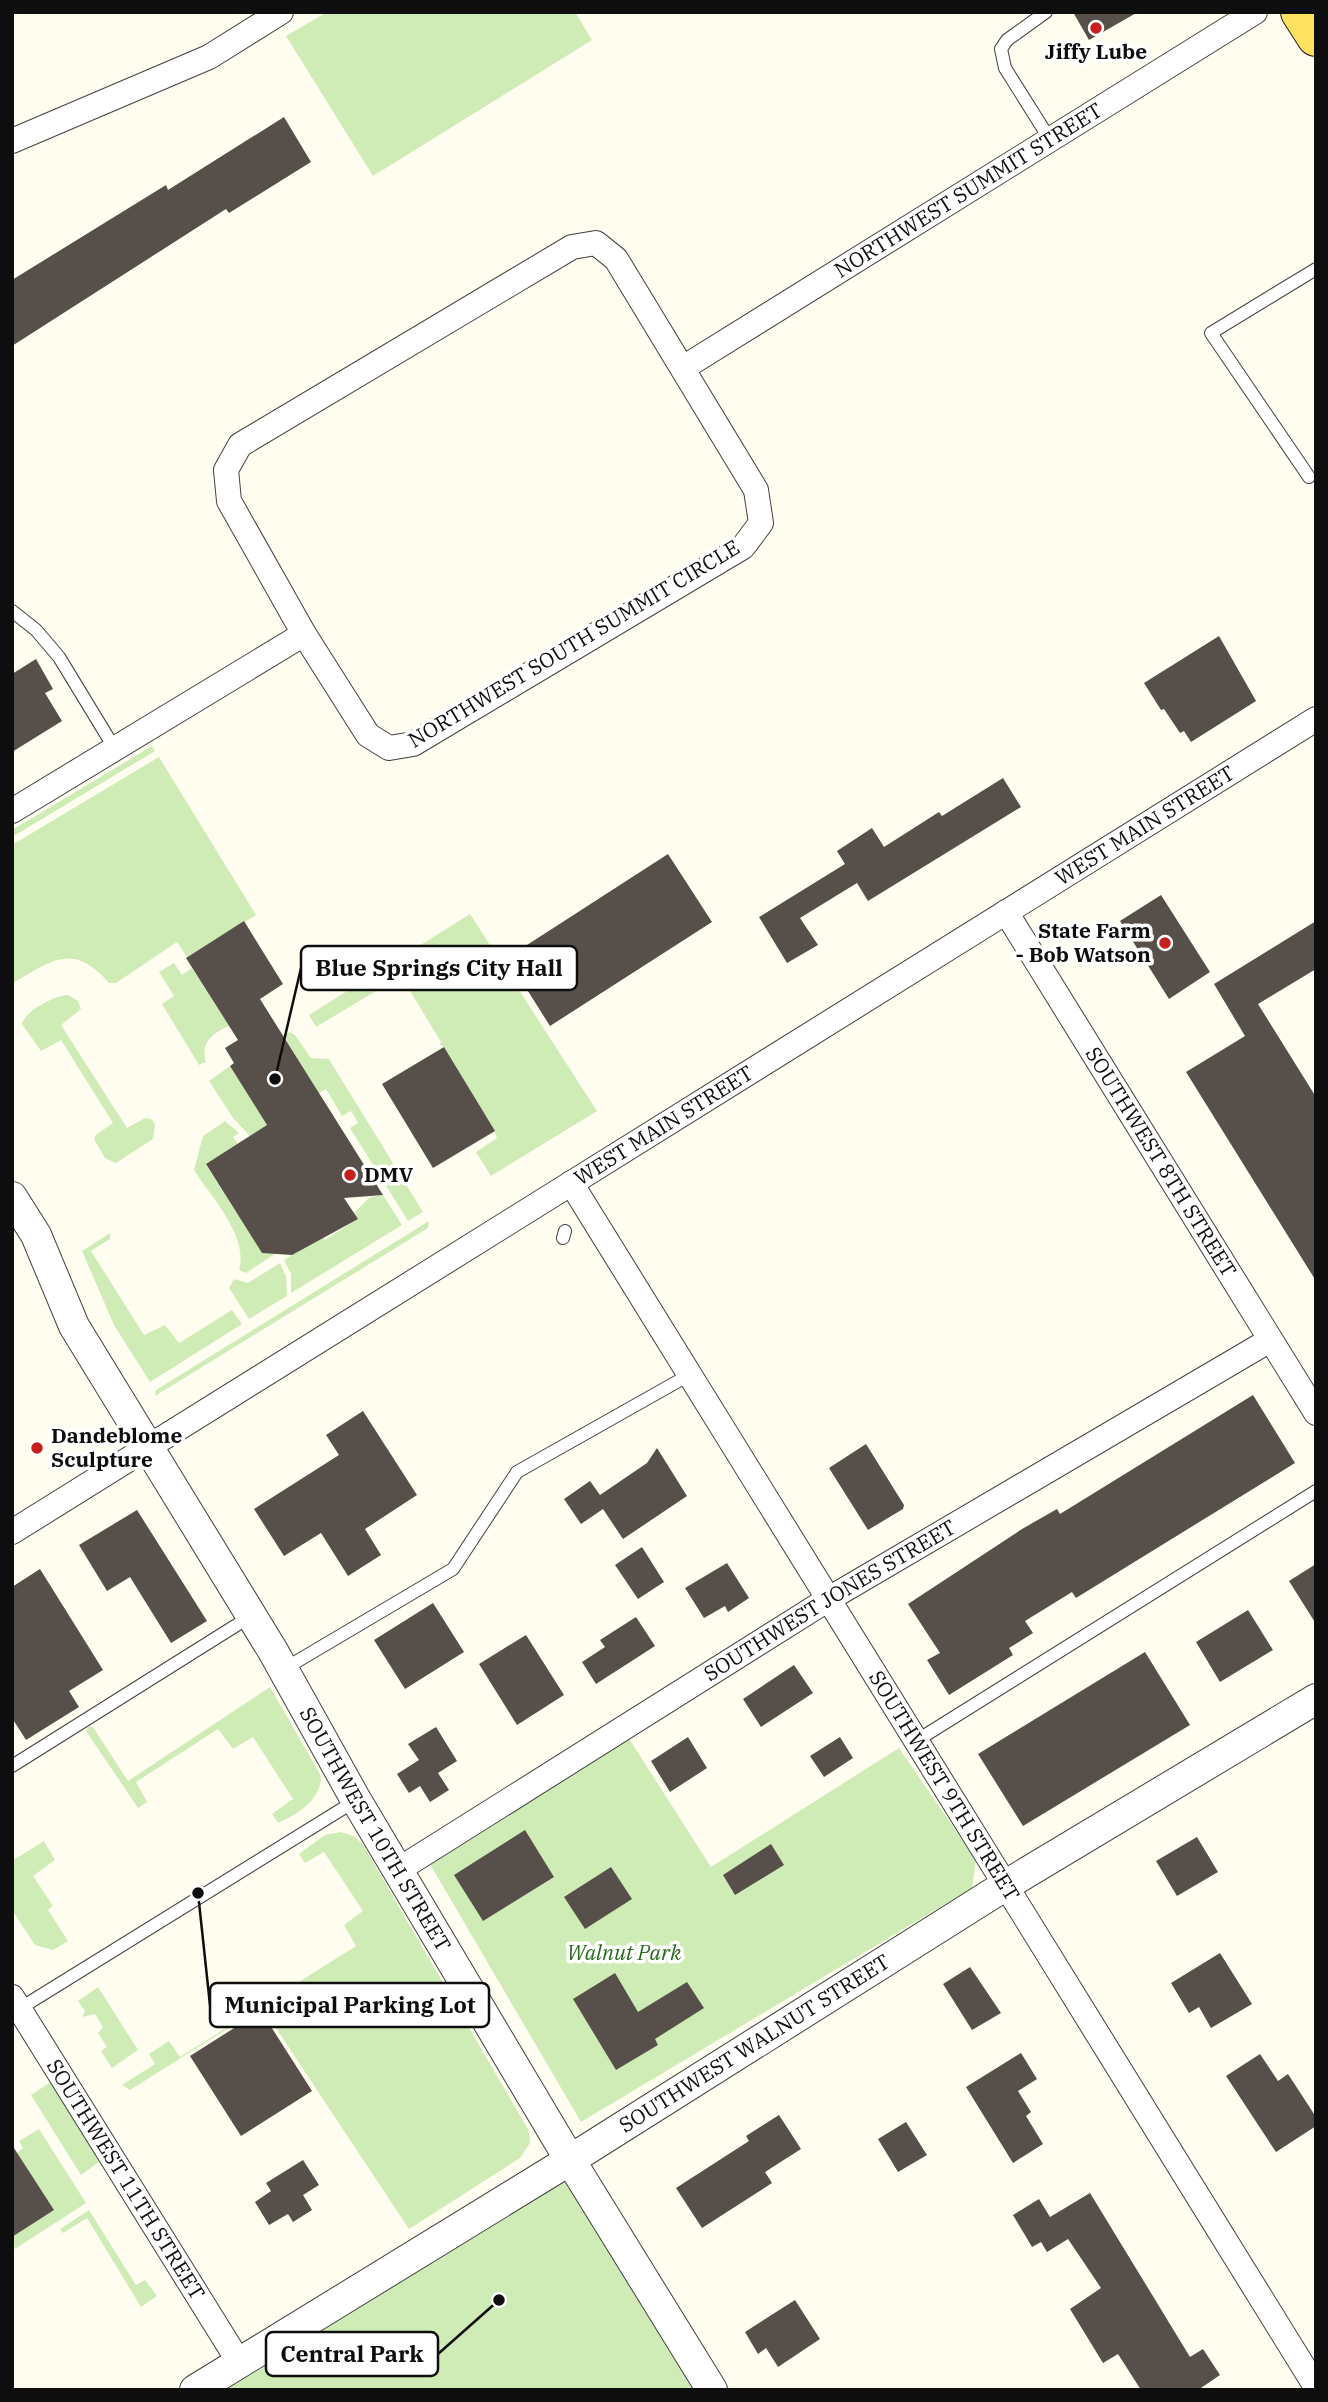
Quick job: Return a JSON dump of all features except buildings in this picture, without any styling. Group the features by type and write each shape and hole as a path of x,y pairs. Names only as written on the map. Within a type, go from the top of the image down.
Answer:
{"main road":[{"path":"1300,12 1316,37"}],"street":[{"path":"12,141 209,57 281,12"},
{"name":"NORTHWEST SUMMIT STREET","path":"683,368 1255,12"},
{"name":"NORTHWEST SOUTH SUMMIT CIRCLE","path":"596,243 616,259 683,368 756,490 761,523 743,547 413,744 389,748 368,735 304,634 229,501 226,470 240,445 572,247 596,243"},
{"path":"12,811 304,634"},
{"name":"WEST MAIN STREET","path":"12,1532 1316,719"},
{"name":"SOUTHWEST 8TH STREET","path":"1006,912 1316,1413"},
{"name":"SOUTHWEST 9TH STREET","path":"571,1183 1316,2387"},
{"name":"SOUTHWEST 10TH STREET","path":"12,1198 36,1236 74,1325 284,1669 356,1800 570,2160 712,2390"},
{"name":"SOUTHWEST JONES STREET","path":"398,1870 827,1600 1270,1340"},
{"name":"SOUTHWEST WALNUT STREET","path":"195,2390 570,2160 1006,1885 1316,1699"},
{"name":"SOUTHWEST 11TH STREET","path":"15,2006 239,2362"}],"lane":[{"path":"1046,12 1007,40 1001,49 1005,68 1049,138"},
{"path":"1309,477 1211,333 1316,269"},
{"path":"12,611 36,630 59,657 115,749"},
{"path":"284,1669 453,1569 517,1472 689,1375"},
{"path":"916,1741 1316,1491"},
{"path":"12,1766 251,1616"},
{"path":"15,2006 356,1800"}],"green space":[{"path":"327,12 575,12 592,40 373,176 286,36"},
{"path":"152,746 155,751 12,837 12,830"},
{"path":"159,757 256,915 187,957 177,942 116,983 109,983 84,962 62,959 39,968 12,984 12,845"},
{"path":"470,914 597,1111 491,1176 476,1152 497,1138 494,1130 444,1047 439,1044 441,1042 401,976 316,1027 309,1015"},
{"path":"174,963 182,975 192,968 229,1026 209,1039 205,1049 206,1062 199,1065 162,1004 174,996 159,972"},
{"path":"68,995 78,1001 81,1009 61,1025 127,1128 145,1118 151,1119 155,1124 153,1139 116,1163 105,1158 94,1139 113,1123 61,1040 41,1051 22,1024 29,1014 41,1005"},
{"path":"290,1032 311,1058 329,1059 423,1212 408,1221 350,1128 358,1123 351,1111 342,1116 326,1089 319,1093 283,1035"},
{"path":"230,1066 267,1125 250,1136 233,1118 209,1081"},
{"path":"225,1121 239,1133 233,1137 238,1144 206,1165 261,1251 322,1223 246,1273 239,1270 239,1244 227,1217 194,1170 203,1136"},
{"path":"383,1195 402,1225 291,1293 291,1274 284,1260 322,1236 325,1240 357,1219 354,1213 370,1197"},
{"path":"429,1221 428,1228 155,1396 156,1390"},
{"path":"110,1233 110,1239 91,1251 144,1335 165,1325 179,1343 232,1310 242,1324 150,1382 114,1325 82,1251"},
{"path":"280,1263 286,1276 287,1296 249,1319 229,1288 234,1279 248,1283"},
{"path":"270,1687 321,1776 313,1799 300,1811 278,1823 272,1814 293,1799 253,1737 233,1749 218,1729 136,1782 147,1802 138,1808 86,1731 89,1726 93,1727 128,1781"},
{"name":"Walnut Park","path":"628,1737 711,1867 899,1748 976,1860 972,1888 581,2122 424,1854"},
{"path":"341,1832 362,1843 529,2131 530,2143 520,2158 409,2229 262,2007 130,2090 122,2085 155,2064 149,2054 169,2041 180,2057 356,1946 344,1925 363,1911 324,1852 305,1863 299,1854 325,1835"},
{"path":"44,1841 55,1860 33,1876 53,1906 48,1910 68,1941 53,1950 35,1945 12,1910 12,1861"},
{"path":"98,1987 138,2050 112,2068 101,2051 107,2047 98,2033 103,2027 95,2014 82,2017 85,2011 78,2001"},
{"path":"52,2081 99,2157 99,2162 81,2175 31,2095"},
{"path":"39,2129 86,2203 15,2249 12,2237 53,2210 17,2153 23,2148 19,2141"},
{"path":"570,2160 712,2390 195,2390"},
{"path":"89,2210 136,2285 145,2280 157,2296 141,2307 87,2218 63,2233 60,2229"}],"place":[{"name":"Jiffy Lube","path":"1096,28"},
{"name":"State Farm - Bob Watson","path":"1165,943"},
{"name":"Blue Springs City Hall","path":"275,1079"},
{"name":"DMV","path":"350,1175"},
{"name":"Dandeblome Sculpture","path":"37,1448"},
{"name":"Municipal Parking Lot","path":"198,1893"},
{"name":"Central Park","path":"499,2300"}]}
